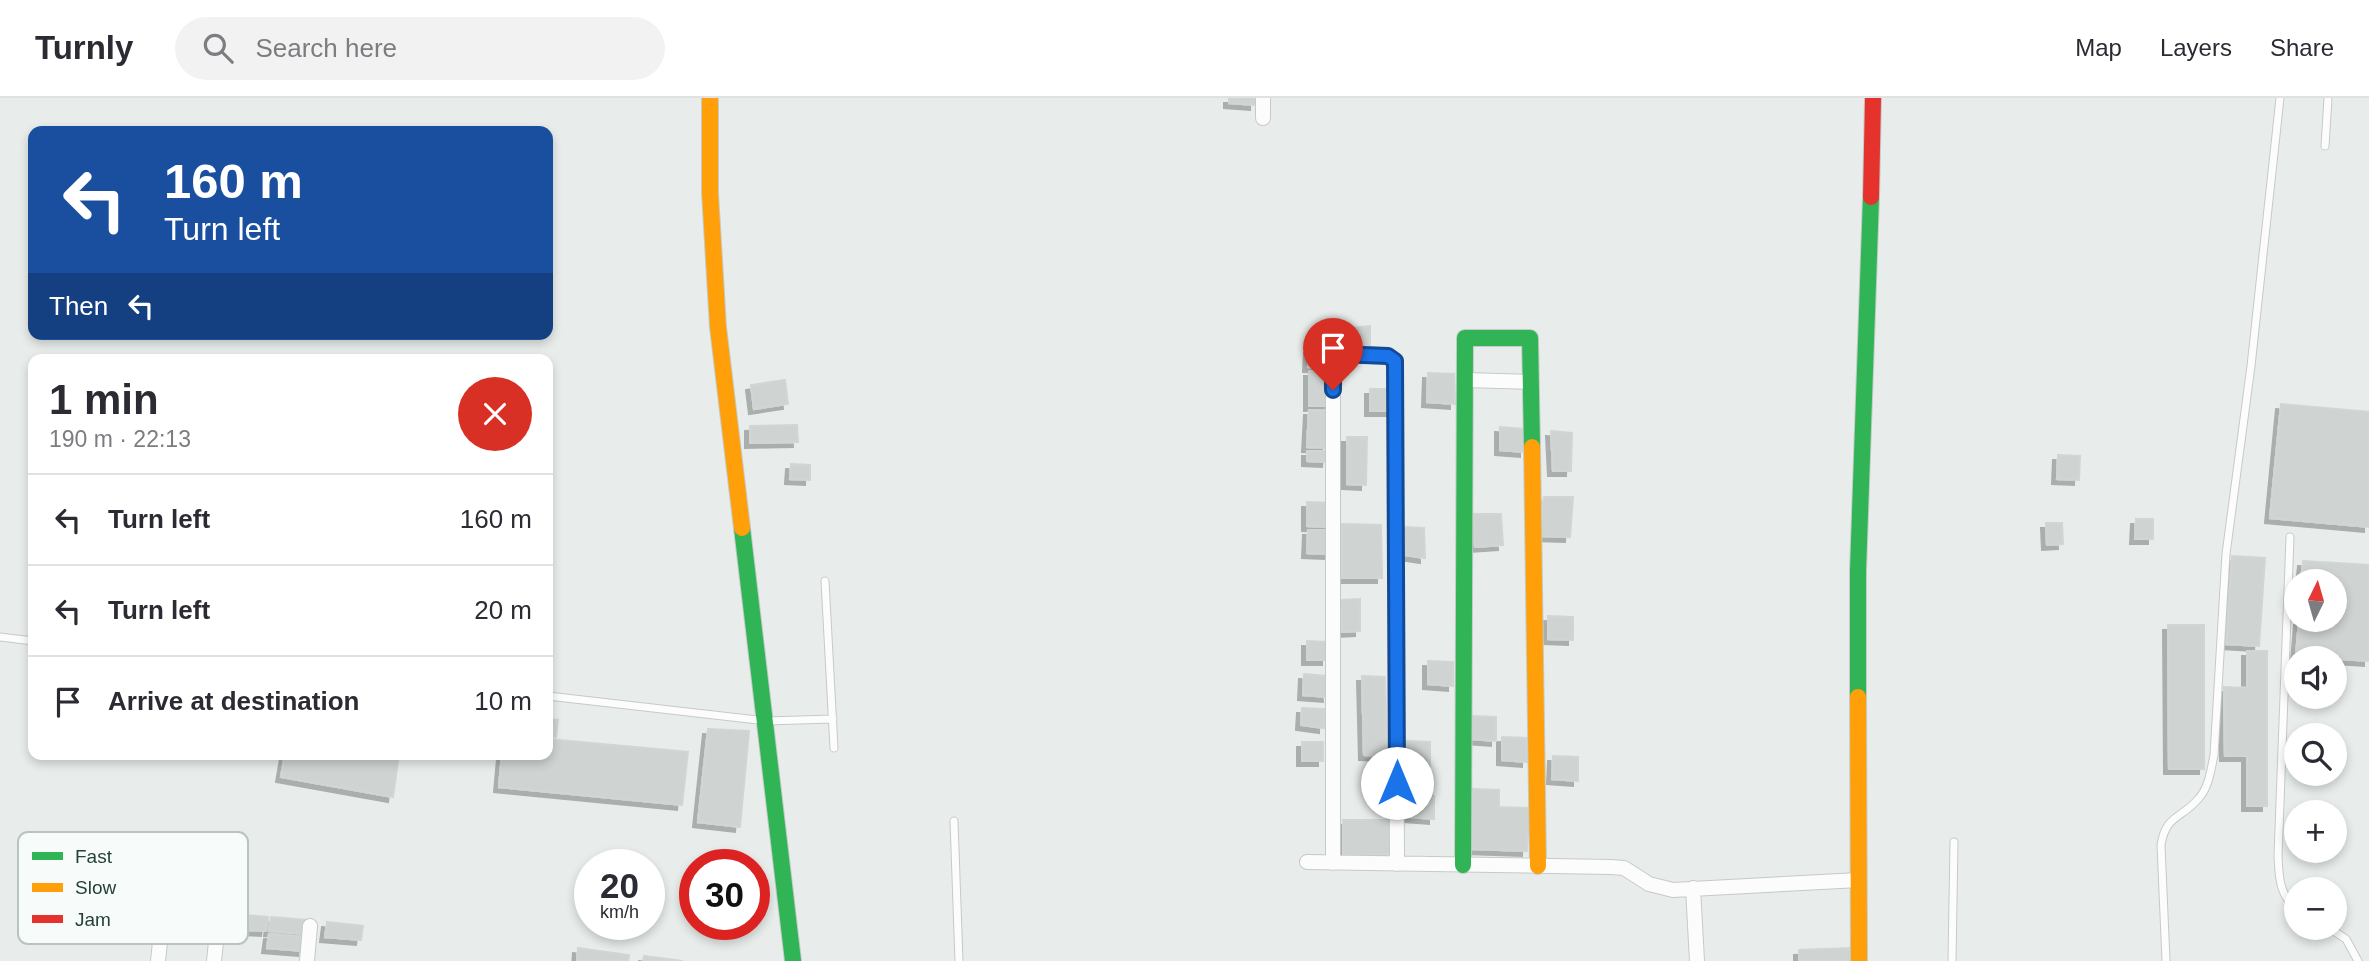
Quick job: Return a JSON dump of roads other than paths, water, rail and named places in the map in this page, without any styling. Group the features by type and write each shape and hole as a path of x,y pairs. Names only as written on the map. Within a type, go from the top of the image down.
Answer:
{"street":[{"path":"710,98 710,192 718,327 793,961"},
{"path":"1263,98 1263,118"},
{"path":"1859,961 1858,571 1868,330 1873,98"},
{"path":"1463,865 1465,338 1530,338 1538,866"},
{"path":"1333,863 1333,362 1335,357 1342,354 1388,356 1392,357 1395,365 1397,864"},
{"path":"1465,380 1531,382"},
{"path":"1307,862 1624,868 1648,884 1660,888 1859,880"},
{"path":"1693,888 1697,961"},
{"path":"307,961 310,926"}],"lane":[{"path":"2166,961 2161,845 2163,830 2172,819 2200,797 2210,775 2214,755 2226,554 2251,366 2280,98"},
{"path":"2325,146 2328,98"},
{"path":"2284,894 2279,882 2278,856 2290,537"},
{"path":"825,582 834,748"},
{"path":"0,637 28,640"},
{"path":"553,697 766,721 833,719"},
{"path":"954,821 959,961"},
{"path":"1951,961 1954,842"},
{"path":"2347,940 2358,961"}]}
